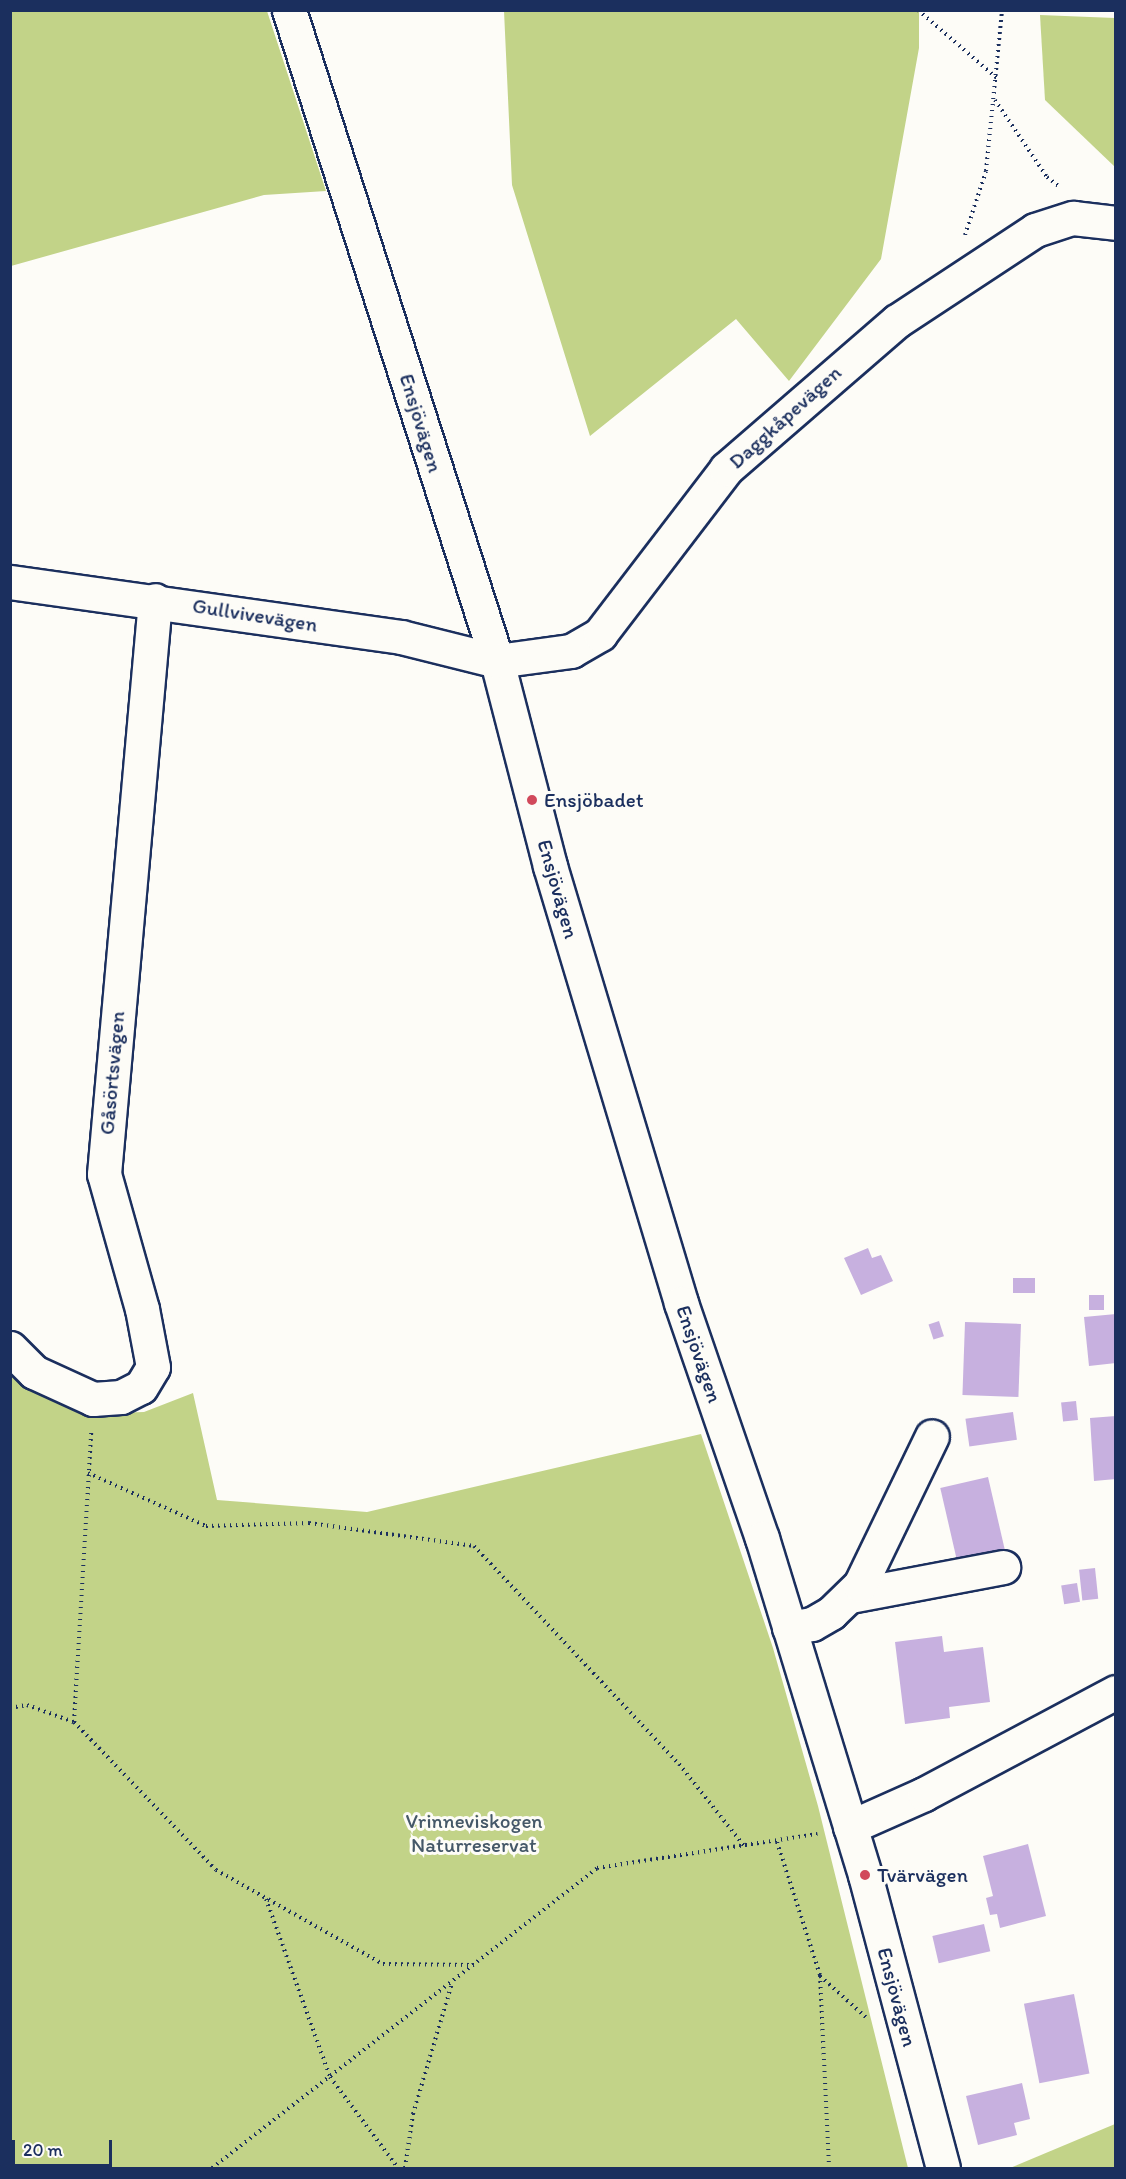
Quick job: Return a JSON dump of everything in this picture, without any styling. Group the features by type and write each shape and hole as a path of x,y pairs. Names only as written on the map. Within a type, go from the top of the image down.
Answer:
{"street":[{"name":"Ensjövägen","path":"289,10 497,661 550,866 681,1303 789,1628 850,1827 943,2169"},
{"name":"Daggkåpevägen","path":"497,661 571,651 600,634 726,469 879,336 948,287 1035,230 1073,218 1116,224"},
{"name":"Gullvivevägen","path":"10,582 155,600 401,637 497,661"},
{"name":"Gåsörtsvägen","path":"93,1399 121,1397 141,1387 153,1367 144,1319 104,1174 155,600"},
{"path":"10,1347 34,1372 93,1399"},
{"path":"789,1628 812,1624 850,1596 860,1585 932,1436"},
{"path":"850,1596 1003,1567"},
{"path":"850,1827 924,1794 1116,1692"}],"path":[{"path":"918,10 998,79"},
{"path":"948,287 986,171 998,79 1002,10"},
{"path":"995,99 1047,177 1064,190"},
{"path":"74,1722 93,1399"},
{"path":"88,1473 206,1526 309,1523 474,1546 680,1764 744,1847"},
{"path":"10,1708 27,1705 74,1722 216,1870 383,1964 475,1965"},
{"path":"212,2169 597,1869 777,1842 850,1827"},
{"path":"777,1842 820,1976 829,2169"},
{"path":"266,1898 330,2077 398,2169"},
{"path":"405,2169 413,2114 452,1983"}],"green space":[{"path":"11,10 267,11 326,191 264,195 11,266"},
{"path":"504,11 919,11 919,48 881,259 789,381 736,319 590,436 512,185"},
{"path":"1040,15 1115,18 1115,167 1045,100"},
{"name":"Vrinneviskogen Naturreservat","path":"10,1362 85,1414 144,1412 193,1393 217,1500 367,1512 701,1434 773,1648 818,1806 908,2168 11,2168"},
{"path":"1115,2124 1115,2168 1010,2168"}],"building":[{"path":"868,1248 872,1258 881,1255 893,1281 861,1295 844,1258"},
{"path":"1013,1278 1035,1278 1035,1293 1013,1293"},
{"path":"1089,1295 1104,1295 1104,1310 1089,1310"},
{"path":"1116,1314 1116,1363 1089,1366 1084,1317"},
{"path":"939,1321 944,1336 933,1340 929,1324"},
{"path":"965,1322 1021,1324 1018,1397 962,1395"},
{"path":"1076,1401 1078,1420 1063,1421 1061,1403"},
{"path":"1013,1412 1017,1440 969,1446 965,1419"},
{"path":"1116,1416 1116,1479 1094,1481 1090,1418"},
{"path":"988,1477 1005,1549 957,1560 940,1488"},
{"path":"1095,1568 1098,1599 1082,1601 1079,1570"},
{"path":"1077,1583 1080,1602 1064,1604 1061,1586"},
{"path":"942,1636 944,1652 983,1647 990,1702 949,1707 950,1718 905,1724 895,1642"},
{"path":"1028,1844 1046,1916 1000,1928 997,1914 990,1915 986,1898 993,1896 983,1856"},
{"path":"984,1924 990,1951 939,1963 932,1936"},
{"path":"1074,1994 1089,2074 1039,2083 1024,2004"},
{"path":"1022,2083 1030,2119 1014,2123 1017,2135 978,2145 966,2096"}],"place":[{"name":"Ensjöbadet","path":"532,800"},
{"name":"Tvärvägen","path":"865,1875"}]}
